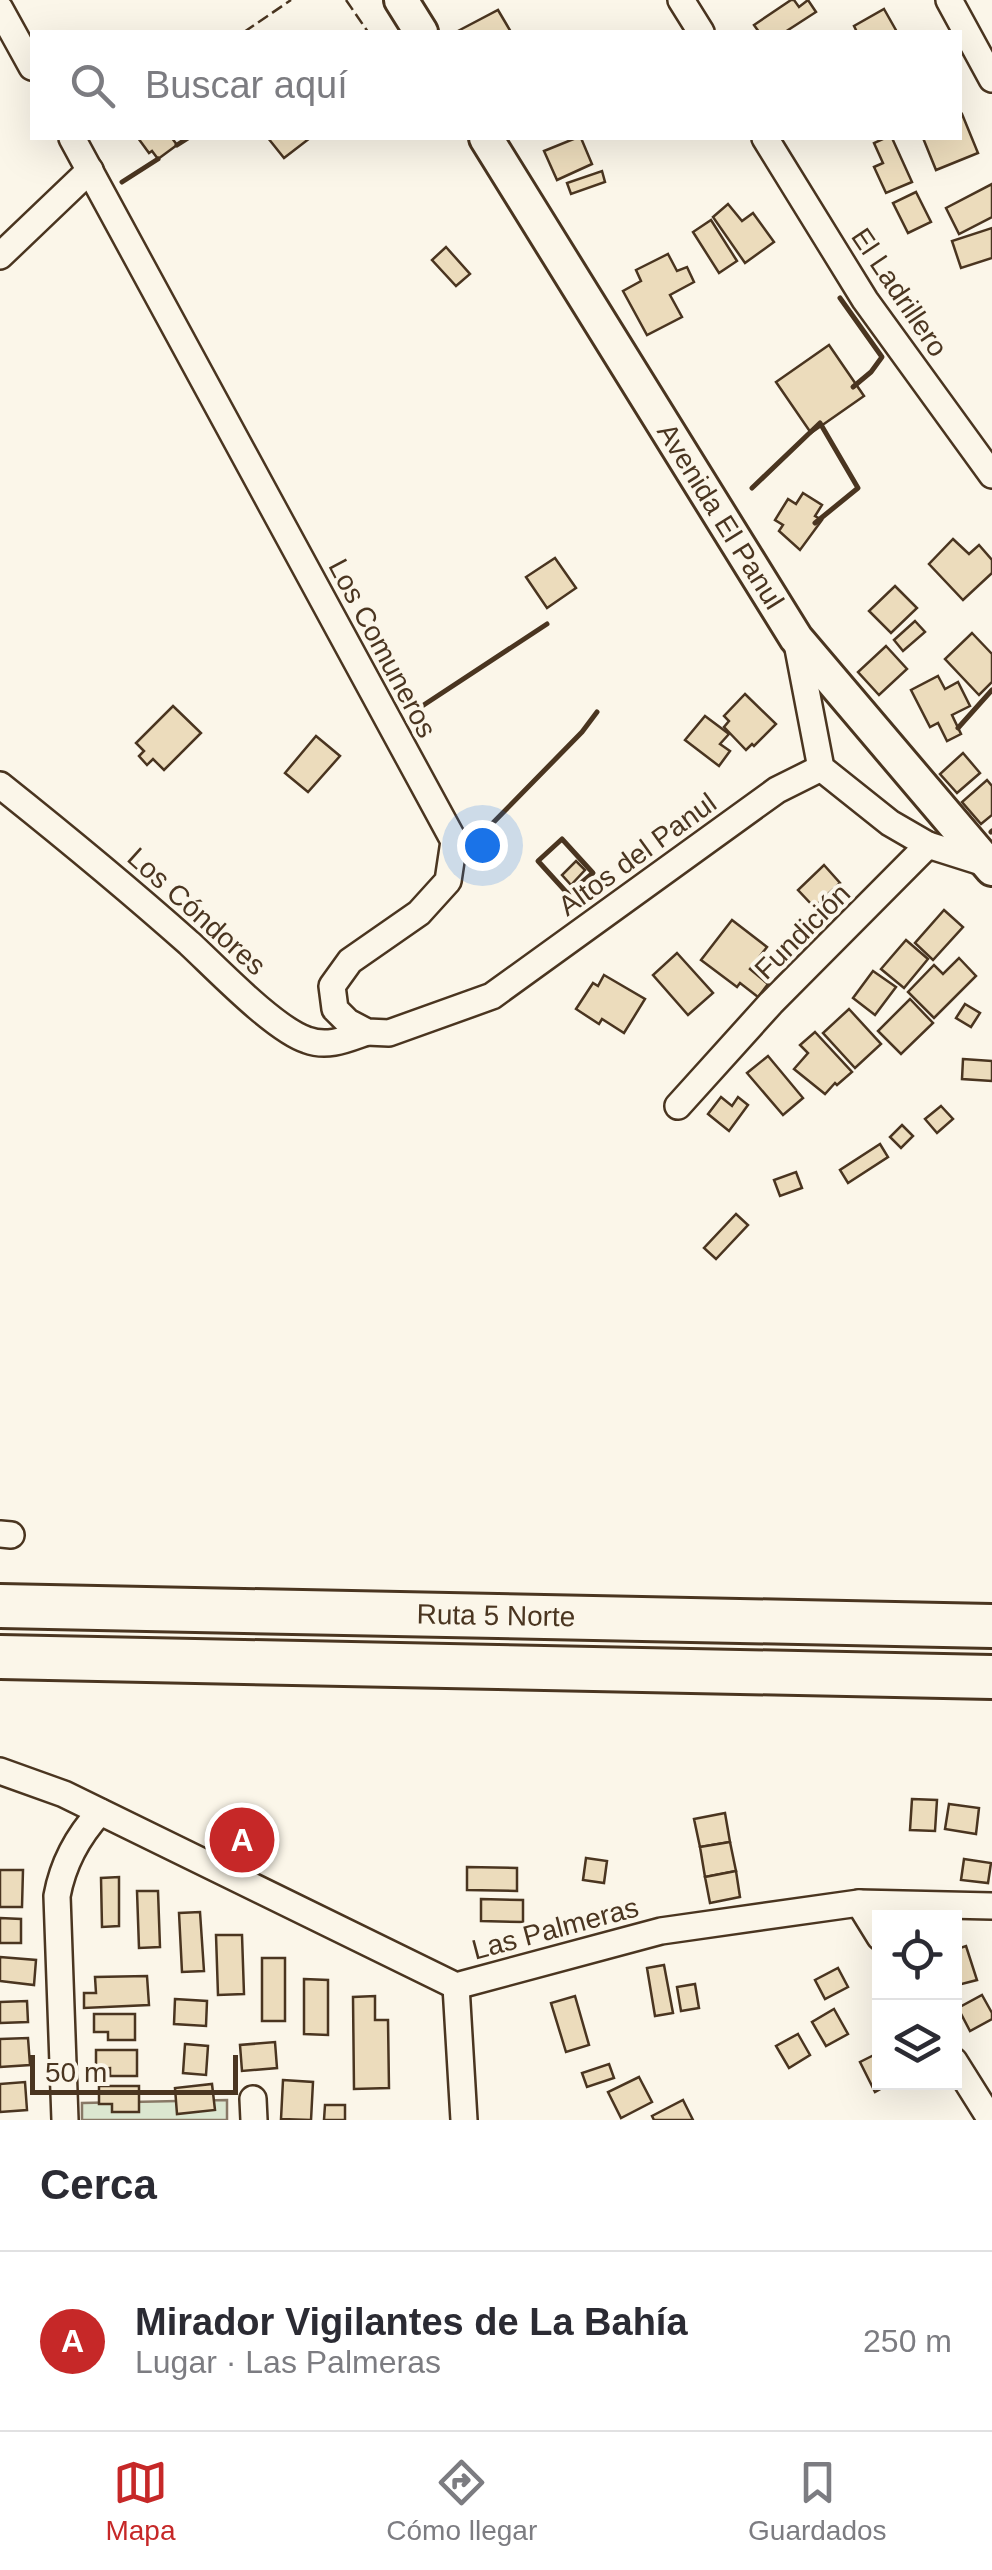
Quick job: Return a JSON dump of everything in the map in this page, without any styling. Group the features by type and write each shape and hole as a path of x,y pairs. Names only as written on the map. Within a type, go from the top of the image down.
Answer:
{"highway":[{"name":"Ruta 5 Norte","path":"0,1606 992,1626"},
{"name":"Ruta 5 Norte","path":"0,1658 992,1676"}],"street":[{"path":"400,0 420,30"},
{"path":"681,0 700,30"},
{"path":"949,0 992,79"},
{"path":"0,9 30,63"},
{"name":"Los Comuneros","path":"73,140 454,840 448,881 419,913 350,960 332,986 335,1008 348,1022 366,1032"},
{"name":"Avenida El Panul","path":"487,140 796,638 990,866"},
{"name":"El Ladrillero","path":"766,140 865,300 992,475"},
{"path":"0,256 90,170"},
{"path":"796,638 821,768 890,823 928,846 990,866"},
{"name":"Altos del Panul","path":"366,1032 388,1034 492,996 776,790 821,768"},
{"name":"Los Cóndores","path":"0,785 110,873 270,1016 302,1039 334,1043 366,1032"},
{"name":"Fundición","path":"678,1106 771,1004 928,846"},
{"name":"Las Palmeras","path":"0,1772 51,1789 456,1986 661,1931 859,1903 992,1906"},
{"path":"64,2120 57,1896 72,1848 100,1812"},
{"path":"859,1903 872,1924"},
{"path":"456,1986 464,2120"},
{"path":"962,2074 991,2120"}],"green space":[{"path":"227,2100 227,2120 82,2120 82,2103"}],"building":[{"path":"791,0 799,7 808,0 816,12 788,30 758,30 754,25"},
{"path":"884,9 896,30 856,30 854,26"},
{"path":"498,10 510,30 460,30"},
{"path":"962,114 978,153 936,170 924,140 962,140"},
{"path":"139,140 173,140 177,145 158,159 152,151 149,153"},
{"path":"270,140 307,140 284,158"},
{"path":"571,140 582,140 592,164 557,180 544,151"},
{"path":"893,140 912,182 886,193 874,167 883,163 874,143"},
{"path":"602,171 605,182 571,194 567,183"},
{"path":"992,184 992,217 959,234 946,208"},
{"path":"916,192 931,222 908,233 893,203"},
{"path":"728,204 742,221 753,213 774,242 745,263 713,217"},
{"path":"711,220 737,261 719,273 693,232"},
{"path":"992,228 992,258 961,268 952,241"},
{"path":"446,247 470,274 456,286 432,260"},
{"path":"668,254 677,271 687,267 694,282 670,295 682,317 647,335 623,291 641,281 636,270"},
{"path":"829,345 864,396 811,433 776,382"},
{"path":"803,493 822,505 815,516 822,520 800,550 779,531 783,525 775,520 788,499 796,504"},
{"path":"953,539 969,554 979,545 992,560 992,573 963,600 929,564"},
{"path":"555,558 576,588 547,608 526,577"},
{"path":"895,586 917,608 891,633 869,611"},
{"path":"915,621 925,632 903,651 894,640"},
{"path":"972,633 992,654 992,682 979,695 945,659"},
{"path":"886,646 907,669 879,695 858,672"},
{"path":"938,676 945,689 958,682 970,706 952,715 961,734 947,741 938,723 930,727 911,690"},
{"path":"745,694 776,724 746,750 724,727 729,721 724,716"},
{"path":"173,706 201,733 164,770 153,759 147,765 139,756 144,751 136,743"},
{"path":"705,716 729,734 720,744 730,751 719,766 685,740"},
{"path":"316,736 340,756 308,792 285,773"},
{"path":"963,753 980,773 957,793 940,774"},
{"path":"987,780 992,786 992,815 981,824 962,802"},
{"path":"576,861 585,870 571,885 562,875"},
{"path":"824,865 840,883 814,907 798,890"},
{"path":"944,910 963,927 933,960 915,943"},
{"path":"732,920 767,947 750,969 768,984 758,997 740,983 737,987 701,960"},
{"path":"906,940 928,959 904,988 881,969"},
{"path":"677,953 713,993 688,1015 653,975"},
{"path":"959,958 976,976 934,1018 908,992 934,965 943,974"},
{"path":"873,971 896,987 875,1015 853,998"},
{"path":"604,975 645,999 624,1033 602,1019 599,1024 576,1009 593,983 598,986"},
{"path":"910,999 933,1023 901,1054 878,1031"},
{"path":"965,1004 980,1013 971,1027 956,1018"},
{"path":"849,1009 881,1044 855,1068 823,1033"},
{"path":"815,1032 852,1072 825,1094 794,1069 808,1053 800,1045"},
{"path":"768,1056 803,1098 783,1115 747,1073"},
{"path":"963,1059 992,1061 992,1081 962,1079"},
{"path":"721,1097 732,1106 738,1097 748,1105 729,1131 708,1114"},
{"path":"941,1106 953,1119 937,1133 925,1119"},
{"path":"902,1125 913,1136 901,1148 890,1137"},
{"path":"880,1144 888,1157 848,1183 840,1170"},
{"path":"796,1172 802,1188 780,1196 774,1180"},
{"path":"736,1214 748,1225 716,1259 704,1248"},
{"path":"912,1799 937,1800 935,1831 910,1830"},
{"path":"949,1804 979,1808 976,1834 945,1829"},
{"path":"725,1813 730,1842 700,1847 694,1819"},
{"path":"730,1842 736,1871 705,1877 700,1847"},
{"path":"586,1858 607,1861 604,1883 583,1880"},
{"path":"964,1859 991,1863 988,1883 961,1880"},
{"path":"467,1867 517,1868 517,1891 467,1890"},
{"path":"0,1870 23,1870 22,1907 0,1907"},
{"path":"736,1871 740,1897 710,1903 705,1877"},
{"path":"119,1877 119,1926 102,1927 101,1878"},
{"path":"137,1891 158,1891 160,1947 139,1948"},
{"path":"481,1899 523,1900 523,1922 481,1921"},
{"path":"200,1912 204,1971 182,1972 179,1913"},
{"path":"0,1918 21,1919 21,1943 0,1943"},
{"path":"216,1935 242,1935 244,1994 218,1995"},
{"path":"966,1946 977,1980 962,1984 962,1947"},
{"path":"0,1957 36,1960 34,1985 0,1981"},
{"path":"262,1958 285,1958 285,2021 262,2021"},
{"path":"664,1965 673,2013 655,2016 647,1968"},
{"path":"838,1968 848,1987 825,1999 815,1980"},
{"path":"147,1976 149,2005 84,2008 84,1993 96,1993 95,1977"},
{"path":"304,1979 328,1980 328,2035 304,2034"},
{"path":"695,1984 699,2008 681,2011 677,1987"},
{"path":"982,1995 992,2019 970,2031 962,2006"},
{"path":"375,1996 375,2020 388,2020 389,2088 354,2089 353,1997"},
{"path":"575,1996 589,2045 566,2052 551,2003"},
{"path":"175,1999 207,2001 206,2026 174,2024"},
{"path":"27,2001 28,2022 0,2023 0,2002"},
{"path":"834,2009 848,2034 826,2046 812,2022"},
{"path":"94,2014 135,2014 135,2040 108,2040 108,2032 94,2032"},
{"path":"798,2034 810,2055 789,2068 776,2046"},
{"path":"28,2038 30,2065 0,2067 0,2039"},
{"path":"275,2042 277,2068 242,2071 240,2045"},
{"path":"185,2044 208,2046 206,2075 183,2073"},
{"path":"96,2050 137,2050 137,2076 110,2076 110,2068 96,2069"},
{"path":"872,2056 872,2086 860,2062"},
{"path":"609,2064 614,2078 587,2087 582,2073"},
{"path":"639,2077 652,2102 621,2118 608,2092"},
{"path":"283,2080 313,2082 311,2120 281,2119"},
{"path":"25,2082 27,2110 0,2112 0,2084"},
{"path":"212,2084 215,2110 177,2114 175,2088"},
{"path":"99,2086 139,2086 139,2112 112,2112 112,2104 99,2104"},
{"path":"683,2100 693,2120 654,2120 652,2116"},
{"path":"325,2105 345,2105 345,2120 324,2120"}],"fence":[{"path":"247,30 291,0"},
{"path":"346,0 367,30"}],"wall":[{"path":"177,145 185,140"},
{"path":"122,182 158,159"},
{"path":"840,298 882,357 853,387"},
{"path":"752,488 820,423 858,488 815,523"},
{"path":"410,714 547,624"},
{"path":"958,728 992,690"},
{"path":"483,833 597,712"},
{"path":"562,839 593,873 568,894 538,861 562,839"}],"place":[{"name":"Mirador Vigilantes de La Bahía","path":"242,1840"}]}
